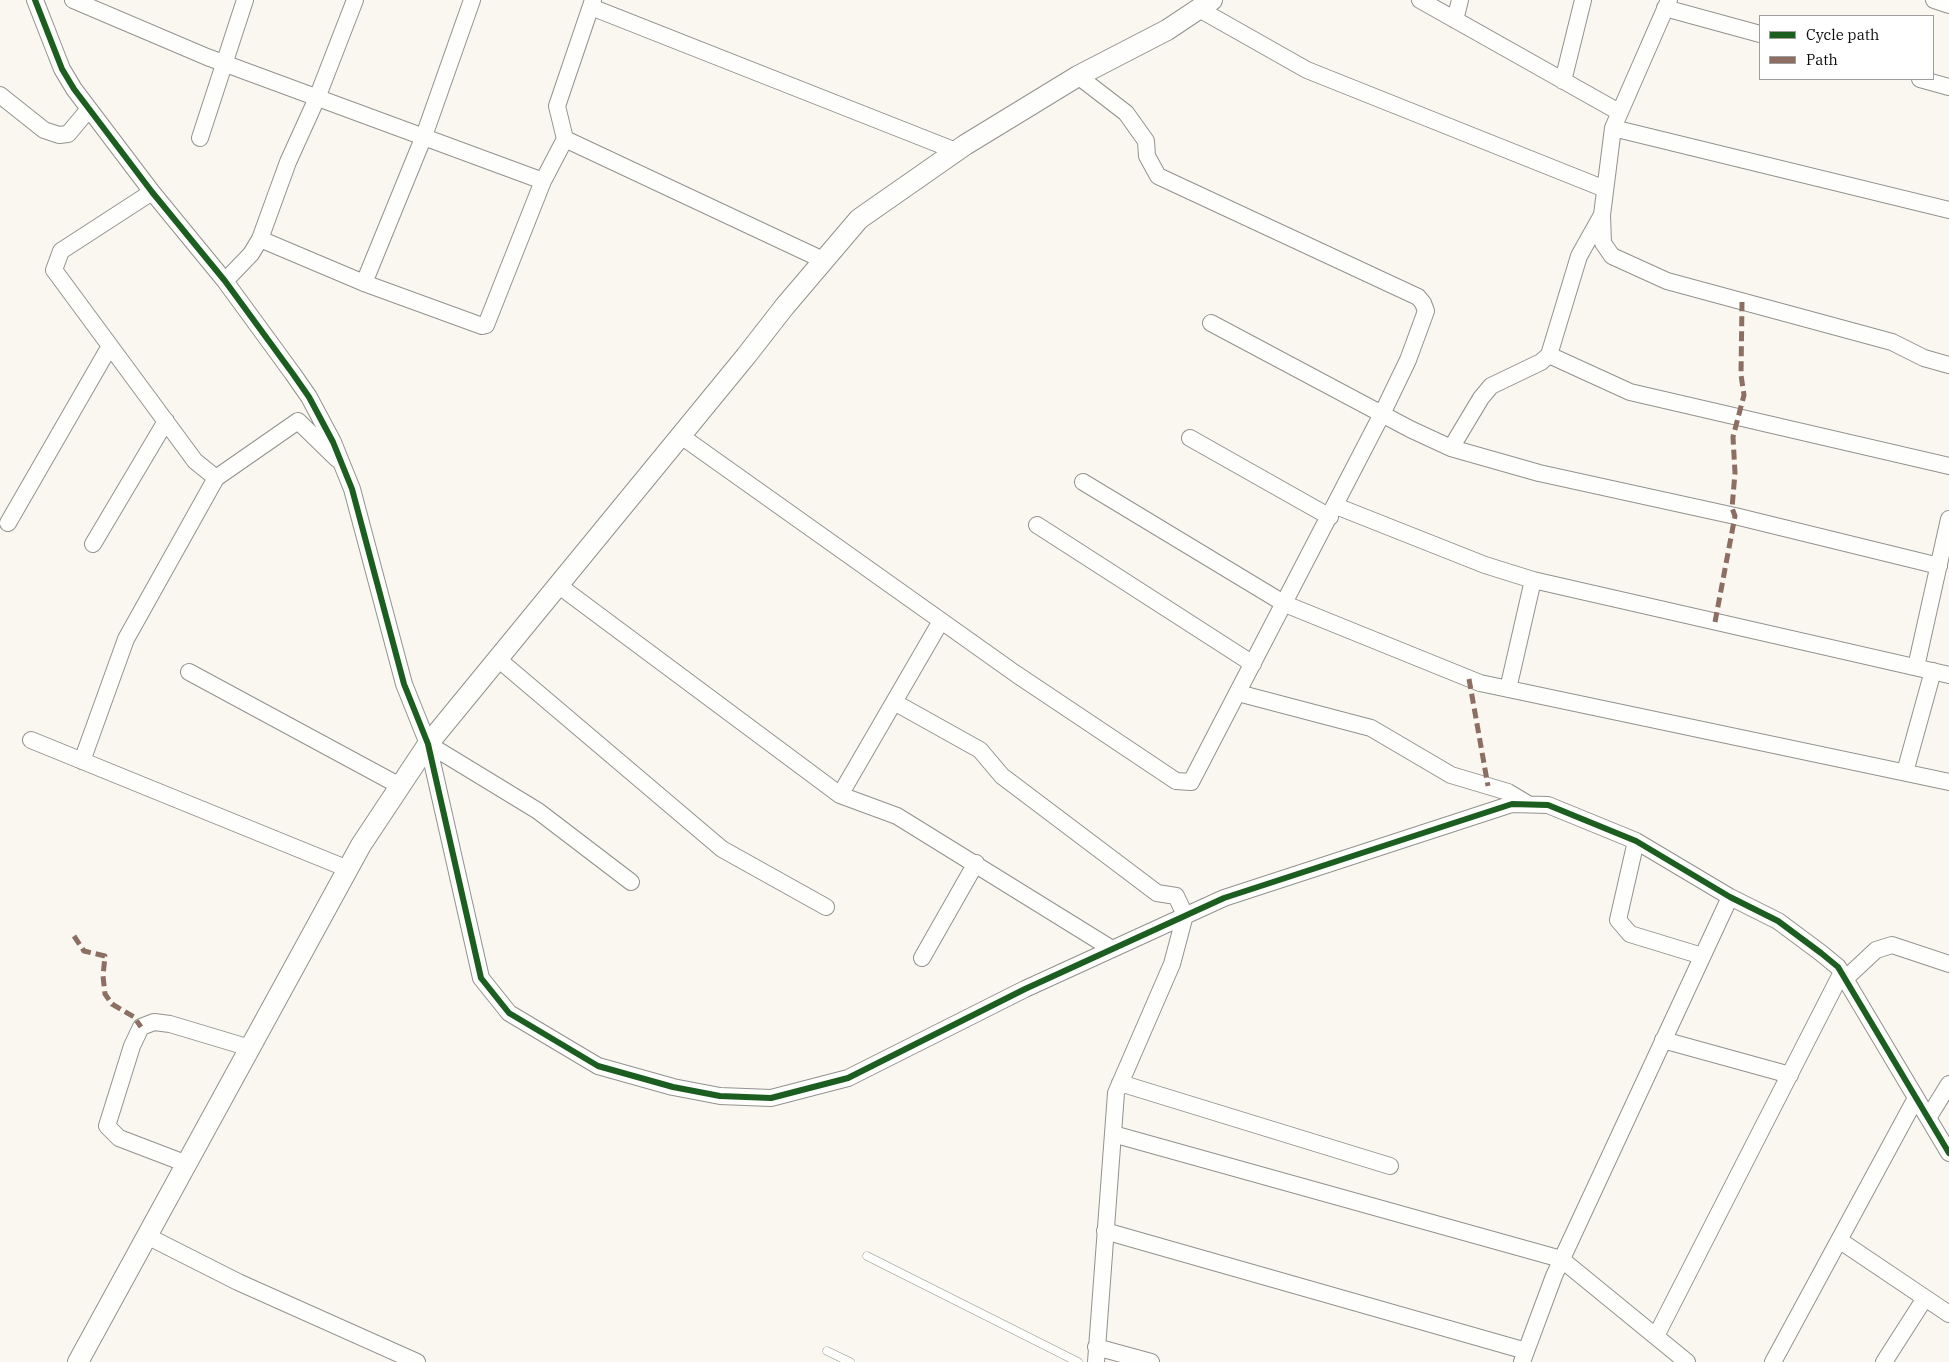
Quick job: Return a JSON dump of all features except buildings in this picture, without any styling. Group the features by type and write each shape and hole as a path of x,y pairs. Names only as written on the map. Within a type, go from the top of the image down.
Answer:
{"street":[{"path":"35,0 62,69 152,192 225,281 309,397 333,442 352,489 404,684 428,744 481,978 509,1014 598,1066 673,1087 720,1096 771,1098 848,1078 1025,989 1224,898 1512,804 1548,805 1636,840 1730,896 1778,921 1838,967 1949,1153"},
{"path":"72,0 225,63 543,181"},
{"path":"200,138 245,0"},
{"path":"225,281 251,254 260,239 288,162 318,98 355,0"},
{"path":"364,284 424,136 472,0"},
{"path":"1420,0 1619,112"},
{"path":"1455,20 1460,0"},
{"path":"1563,81 1583,0"},
{"path":"1934,0 1949,5"},
{"path":"260,239 364,284 482,326 486,325 543,181 564,139 557,106 592,3 956,151"},
{"path":"78,1362 348,869 428,744 858,218 956,151 1078,76 1167,30 1206,4 1307,70 1605,189"},
{"path":"1759,34 1667,4 1613,128 1602,215 1602,243 1612,256 1622,262 1667,281 1892,342 1924,358 1949,365"},
{"path":"681,436 941,621 1176,781 1192,782 1382,414 1411,352 1426,311 1418,297 1158,176 1148,156 1146,141 1126,113 1078,76"},
{"path":"1924,80 1949,87"},
{"path":"0,95 44,130 59,135 68,134 90,109"},
{"path":"1613,128 1949,210"},
{"path":"564,139 823,260"},
{"path":"152,192 61,251 54,270 195,461 216,478"},
{"path":"1451,448 1481,398 1491,386 1541,362 1549,355 1579,256 1602,215"},
{"path":"1211,323 1382,414 1451,448 1540,473 1734,516 1939,566"},
{"path":"8,523 110,346"},
{"path":"1549,355 1630,392 1949,466"},
{"path":"93,544 166,421"},
{"path":"82,761 126,640 216,478 298,422 342,464"},
{"path":"1190,438 1333,512 1532,580 1941,673 1905,772"},
{"path":"1083,482 1285,604 1480,683 1949,782"},
{"path":"1916,667 1949,519"},
{"path":"1037,525 1254,664"},
{"path":"1508,689 1532,580"},
{"path":"558,586 840,795 897,816 976,863 1112,949"},
{"path":"840,795 941,621"},
{"path":"498,659 722,849 826,907"},
{"path":"189,672 400,786"},
{"path":"1238,692 1371,728 1451,775 1508,792 1528,804"},
{"path":"894,702 980,750 1002,776 1157,893 1176,896 1185,915 1172,964 1116,1093 1105,1231 1096,1355 1152,1362"},
{"path":"31,740 348,869"},
{"path":"428,744 538,810 631,882"},
{"path":"1636,840 1618,920 1630,934 1702,956"},
{"path":"922,958 976,863"},
{"path":"1105,1231 1524,1356 1562,1259 1730,896"},
{"path":"1656,1336 1790,1074 1843,976 1876,950 1892,944 1949,964"},
{"path":"187,1164 119,1138 107,1126 128,1055 141,1028 154,1022 170,1024 250,1048"},
{"path":"1663,1040 1790,1074"},
{"path":"1120,1083 1390,1166"},
{"path":"1928,1118 1949,1084"},
{"path":"1773,1362 1916,1098"},
{"path":"1113,1134 1562,1259 1687,1362"},
{"path":"147,1236 238,1282 417,1362"},
{"path":"1839,1240 1949,1314"},
{"path":"1884,1362 1925,1298"}],"lane":[{"path":"867,1256 1078,1362"},
{"path":"827,1351 850,1362"}],"marked path":[{"path":"1715,622 1735,516 1732,508 1735,473 1733,437 1744,395 1741,375 1742,302"},
{"path":"1469,679 1488,786"},
{"path":"74,936 84,951 105,956 103,976 105,994 112,1004 134,1017 141,1027"}],"cycle path":[{"path":"35,0 62,69 74,89 152,192 225,281 309,397 333,442 352,489 404,684 428,744 481,978 509,1013 598,1066 673,1087 720,1096 771,1098 848,1078 1025,989 1224,898 1512,804 1548,805 1636,841 1730,897 1778,921 1838,967 1949,1153"}]}
